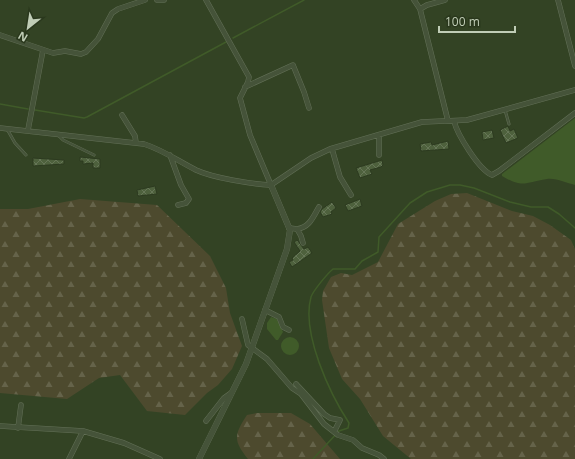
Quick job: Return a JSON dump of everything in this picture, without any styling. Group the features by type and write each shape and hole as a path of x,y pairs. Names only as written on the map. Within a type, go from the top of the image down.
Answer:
{"street":[{"path":"0,35 53,53 65,51 84,53 98,39 112,13 118,9 144,0"},
{"path":"157,0 164,0"},
{"path":"199,459 233,392 252,347 287,249 289,228 250,135 240,98 249,76 206,0"},
{"path":"414,0 420,9 448,120"},
{"path":"420,9 445,0"},
{"path":"558,0 575,66"},
{"path":"28,130 43,50"},
{"path":"245,87 293,65 309,108"},
{"path":"0,128 58,133 136,143 157,148 198,170 245,182 271,185 311,158 332,149 422,122 468,120 575,90"},
{"path":"454,121 477,162 483,169 492,175 575,113"},
{"path":"122,115 135,136 136,143"},
{"path":"379,135 379,155"},
{"path":"332,149 340,177 351,196"},
{"path":"170,155 181,184 189,199 186,203 178,205"},
{"path":"289,228 297,230 304,228 312,220 319,206"},
{"path":"297,230 303,243"},
{"path":"266,310 279,317 283,327 289,330"},
{"path":"242,318 248,345 273,365 292,388 301,394 318,417 334,432 353,440 362,448 379,455 384,459"},
{"path":"296,384 324,414 330,418 340,420 334,432"},
{"path":"206,421 224,398 233,392"},
{"path":"18,428 21,405"},
{"path":"0,426 83,431 124,443 160,459"},
{"path":"69,459 83,431"}],"lane":[{"path":"505,110 509,124"},
{"path":"6,128 12,139 26,155"},
{"path":"58,133 63,140 94,155"}],"green space":[{"path":"467,193 512,211 533,216 550,225 571,240 575,249 575,459 411,459 383,436 360,399 342,379 329,348 322,300 323,291 331,277 341,273 352,275 378,262 398,224 435,201 451,194"},
{"path":"80,199 157,205 210,256 226,288 230,313 242,346 232,369 218,385 207,393 185,415 147,411 120,375 99,378 67,399 0,393 0,209 28,209"},
{"path":"257,413 291,413 310,424 340,459 248,459 240,447 237,437 247,415"}],"shaded area":[{"path":"575,118 575,185 551,179 524,184 509,180 502,176 502,174"},
{"path":"271,317 277,319 283,332 278,340 276,340 267,329 267,323"},
{"path":"290,337 296,340 299,346 296,352 290,355 284,352 281,346 284,340"}],"building":[{"path":"508,126 510,131 514,129 518,138 506,143 500,130"},
{"path":"492,130 494,138 483,140 482,132"},
{"path":"448,141 449,149 421,151 420,144 431,142 432,145"},
{"path":"80,157 100,159 100,168 93,168 93,163 83,164 83,161 80,161"},
{"path":"33,158 64,160 64,164 33,166"},
{"path":"382,160 383,165 381,167 370,170 372,174 360,178 356,168"},
{"path":"155,186 157,194 138,196 137,190"},
{"path":"360,199 362,206 348,211 345,205"},
{"path":"332,202 336,208 331,212 332,214 323,217 320,212"},
{"path":"297,240 304,249 308,247 312,253 292,267 289,262 293,260 292,258 300,251 294,242"}],"waterway":[{"path":"233,38 304,0"},
{"path":"35,110 84,118 87,117 226,42"},
{"path":"0,104 28,109"},
{"path":"313,459 339,431 348,428 349,423 334,396 319,363 310,328 309,312 311,297 320,283 333,269 355,269 362,261 378,252 379,237 410,203 427,192 450,185 460,185 474,188 510,202 531,207 548,207 559,214 575,228"}]}
